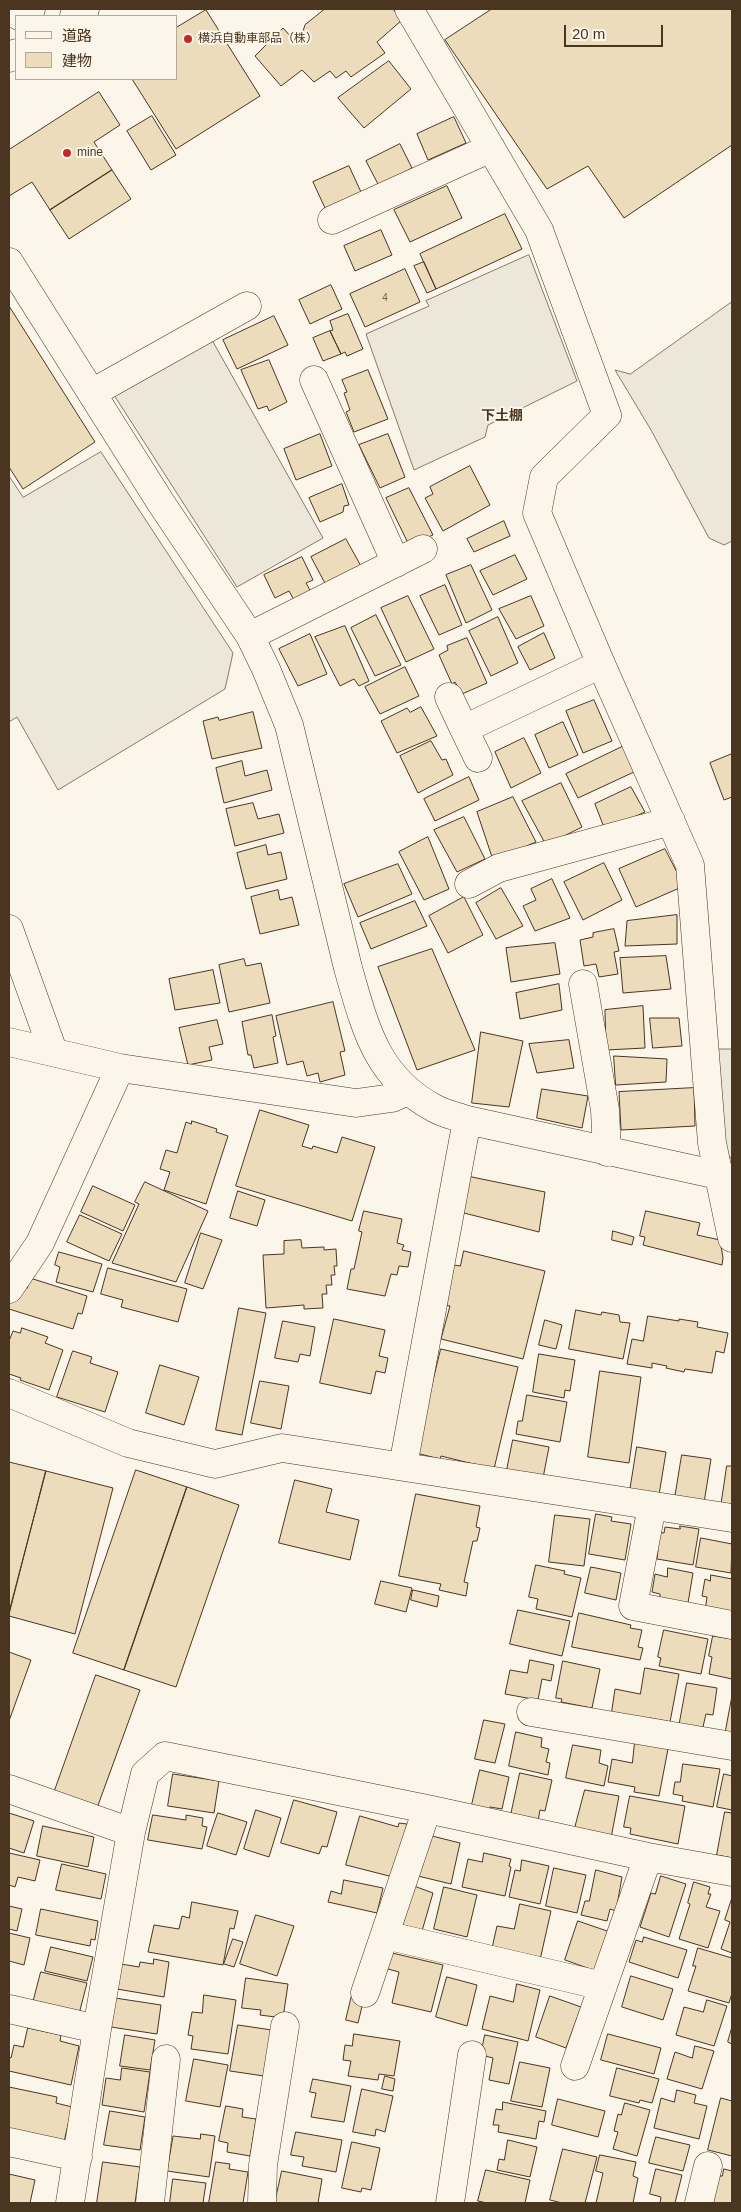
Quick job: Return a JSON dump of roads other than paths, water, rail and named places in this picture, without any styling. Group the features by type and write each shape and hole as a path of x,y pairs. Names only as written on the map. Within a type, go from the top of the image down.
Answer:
{"street":[{"path":"409,9 539,230 607,415 544,478 537,513 690,865 712,1144 726,1177 732,1238"},
{"path":"332,220 491,148"},
{"path":"9,262 250,636 289,725 348,968 369,1036 384,1065 407,1091 436,1109 467,1120 726,1177"},
{"path":"92,393 247,306"},
{"path":"314,380 396,563"},
{"path":"250,636 424,550"},
{"path":"464,729 601,664"},
{"path":"449,697 478,758"},
{"path":"468,884 499,868 671,821"},
{"path":"9,929 53,1051"},
{"path":"583,984 605,1110 606,1152"},
{"path":"9,1042 120,1068 356,1103 392,1098 407,1091"},
{"path":"11,1282 40,1243 120,1068"},
{"path":"403,1466 467,1120"},
{"path":"9,1393 128,1443 215,1464 282,1448 732,1518"},
{"path":"652,1506 633,1606 732,1625"},
{"path":"531,1712 732,1746"},
{"path":"70,2203 97,2029 131,1832 145,1774 165,1756 427,1809 648,1857 732,1872"},
{"path":"9,1789 131,1832"},
{"path":"365,1993 427,1809"},
{"path":"575,2066 648,1857"},
{"path":"385,1934 603,1986"},
{"path":"9,2009 97,2029"},
{"path":"262,2203 263,2164 285,2026"},
{"path":"450,2203 472,2055"},
{"path":"150,2203 166,2059"},
{"path":"9,2142 78,2157"},
{"path":"699,2203 708,2166"}],"place":[{"name":"横浜自動車部品（株）","path":"188,39"},
{"name":"mine","path":"67,153"}],"district":[{"name":"下土棚","path":"502,416"}]}
